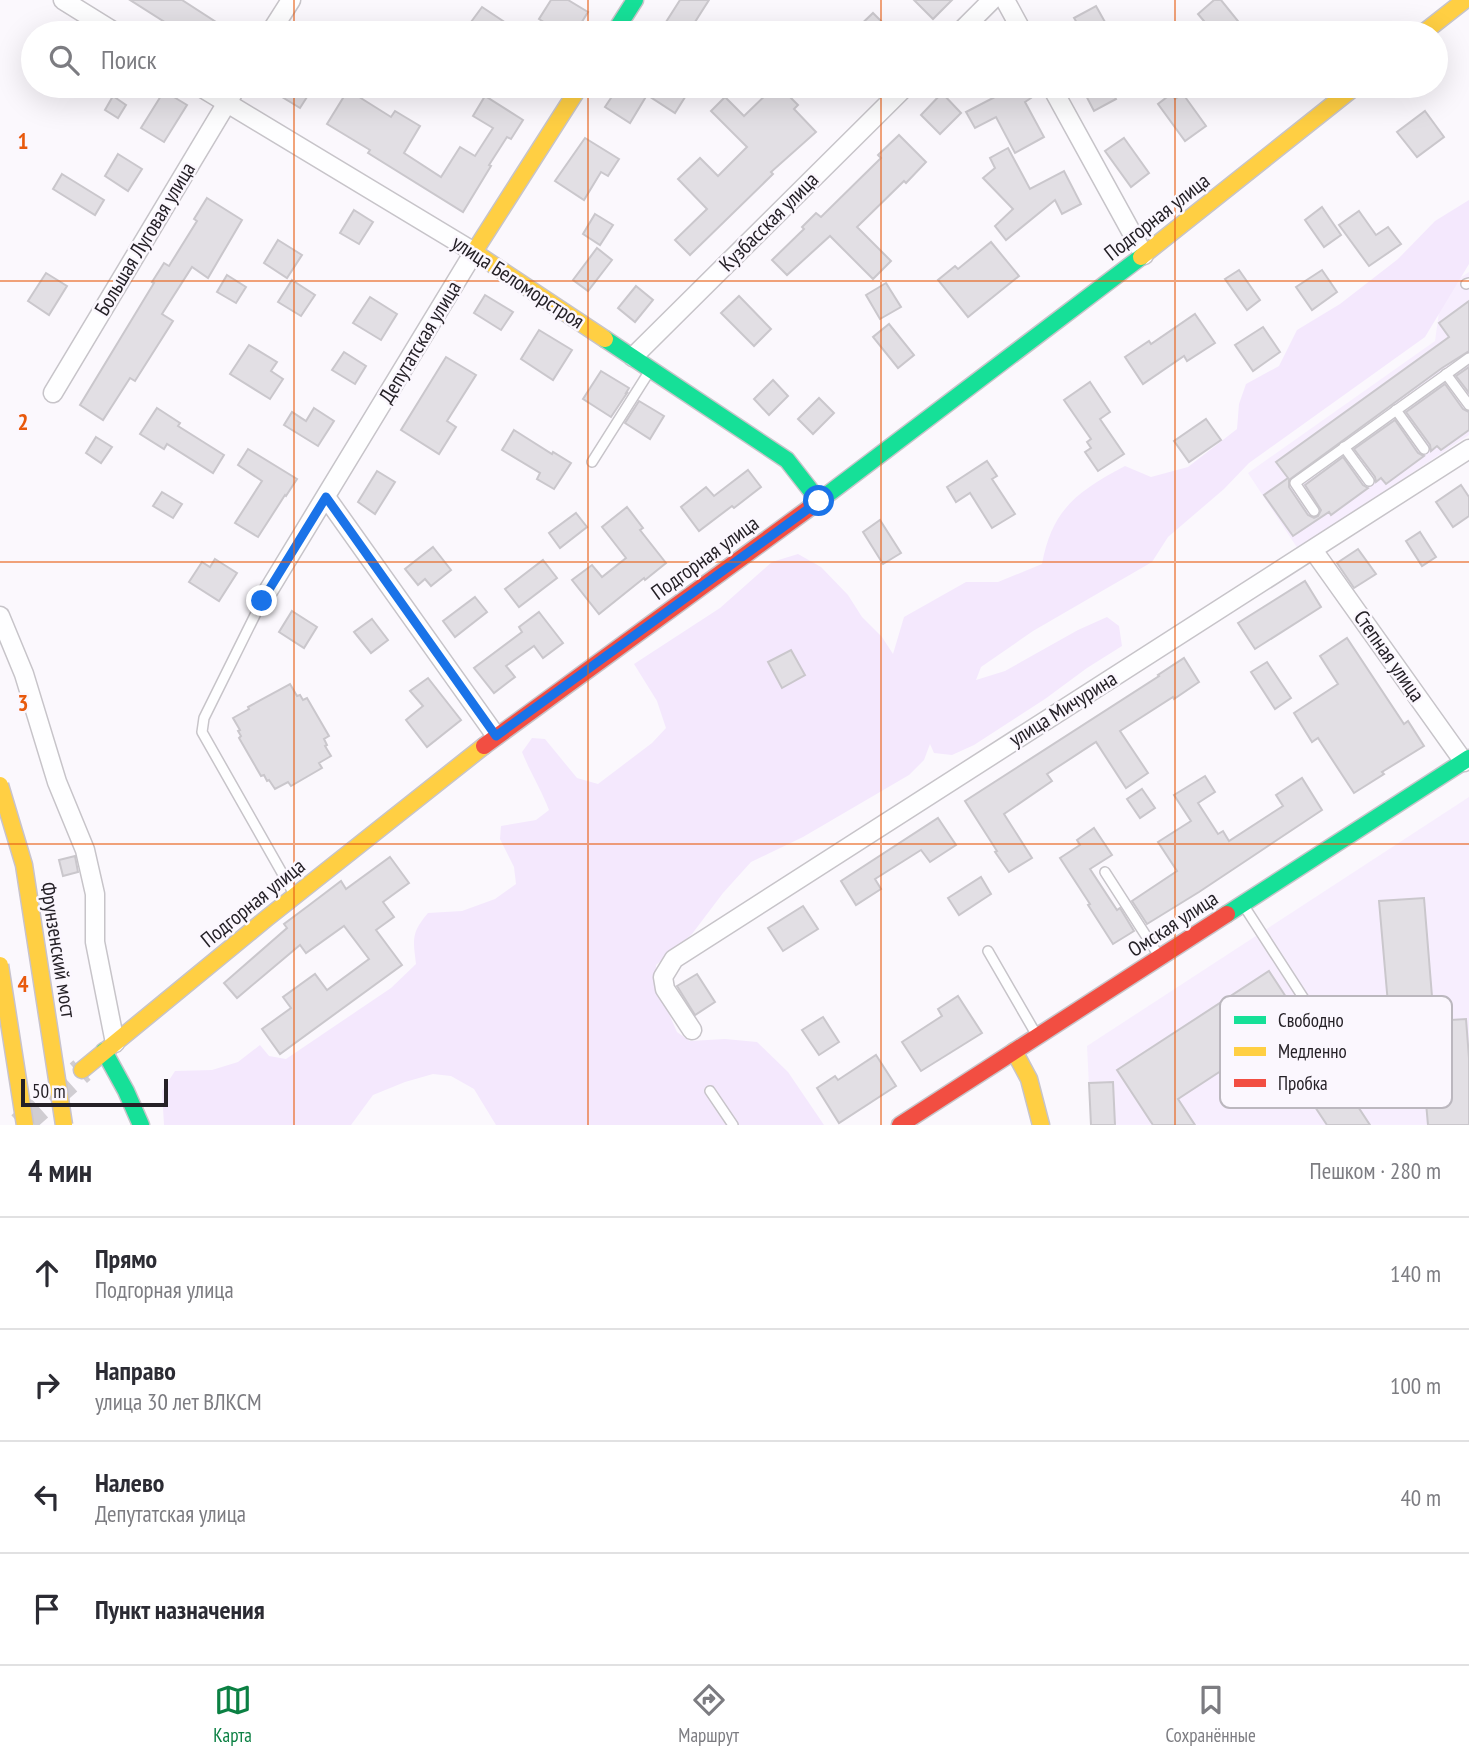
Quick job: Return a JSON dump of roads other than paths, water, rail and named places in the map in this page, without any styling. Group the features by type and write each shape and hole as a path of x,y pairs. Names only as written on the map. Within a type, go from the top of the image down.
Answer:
{"street":[{"path":"64,0 97,21"},
{"path":"278,21 291,0"},
{"path":"622,21 635,0"},
{"path":"970,21 992,0"},
{"path":"1005,0 1016,21"},
{"path":"1438,21 1465,0"},
{"name":"улица Беломорстроя","path":"218,98 474,252 787,460 819,501"},
{"name":"Большая Луговая улица","path":"53,393 229,98"},
{"name":"Депутатская улица","path":"262,601 474,252 572,98"},
{"name":"Кузбасская улица","path":"633,357 894,98"},
{"path":"1058,98 1144,255"},
{"name":"Подгорная улица","path":"82,1070 496,736 819,501 1144,255 1341,98"},
{"name":"улица Мичурина","path":"692,1030 665,989 663,977 674,959 1469,449"},
{"path":"326,497 496,736"},
{"name":"Степная улица","path":"1313,550 1466,760"},
{"path":"0,616 24,674 57,782 85,850 95,894 95,942 109,1047 141,1125"},
{"name":"Омская улица","path":"900,1125 1466,760"},
{"name":"Фрунзенский мост","path":"0,785 24,865 64,1125"},
{"path":"0,965 25,1125"},
{"path":"1014,1051 1029,1079 1041,1125"}],"lane":[{"path":"1314,511 1294,483 1469,358"},
{"path":"592,462 650,369"},
{"path":"1446,374 1469,405"},
{"path":"1396,410 1424,449"},
{"path":"1344,447 1368,481"},
{"path":"262,601 204,718 202,732 295,896"},
{"path":"1105,872 1160,957"},
{"path":"1243,904 1302,996"},
{"path":"988,951 1038,1036"},
{"path":"710,1091 733,1125"}],"tunnel":[{"path":"20,1125 82,1070"}]}
